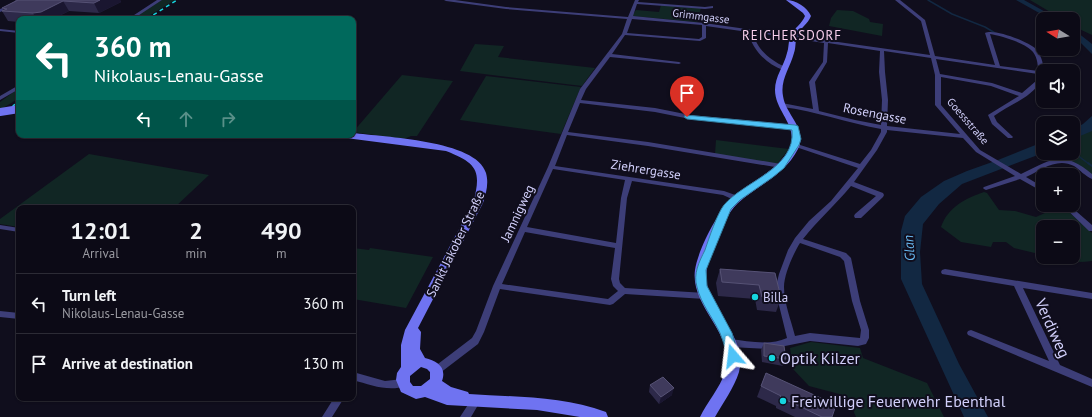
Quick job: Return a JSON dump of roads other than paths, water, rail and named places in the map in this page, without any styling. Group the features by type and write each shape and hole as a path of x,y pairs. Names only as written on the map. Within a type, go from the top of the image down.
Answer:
{"main road":[{"path":"707,417 732,372 733,356 730,343 705,296 702,286 701,270 727,208 736,198 770,176 781,166 795,145 797,139 795,127 778,95 783,68 790,56 793,37 808,16 806,12 789,0"},
{"path":"0,112 16,109"},
{"name":"Sankt Jakober Straße","path":"356,136 443,148 465,155 477,164 481,171 484,184 482,193 408,337 408,368 404,373 403,383"},
{"name":"Sankt Jakober Straße","path":"418,317 414,338 414,350 421,362"},
{"path":"408,368 421,362 433,365 432,381 447,399 561,407 601,417"},
{"path":"403,383 406,388 411,391 432,381"}],"street":[{"path":"0,11 26,0"},
{"path":"135,16 160,0"},
{"name":"Grimmgasse","path":"446,0 506,8 704,24 1036,72"},
{"name":"Goessstraße","path":"896,0 923,20 938,75 938,103 975,149 1036,185"},
{"path":"637,1 704,8 712,7"},
{"name":"Jamnigweg","path":"432,381 475,341 480,332 497,286 551,167 585,86 624,34 637,1"},
{"path":"624,34 700,40 704,38 704,24"},
{"path":"0,30 16,32"},
{"path":"750,31 752,40 762,54 783,68"},
{"path":"998,66 986,34 994,33 1031,48 1038,59 1039,64"},
{"path":"816,112 812,82 825,62 826,42"},
{"path":"792,340 783,309 780,286 792,250 798,240 850,183 874,150 884,132 885,100 882,72 882,50"},
{"path":"608,55 679,63"},
{"path":"938,75 992,85 1022,95"},
{"path":"1010,137 994,123 991,115 1022,95 1036,83"},
{"path":"0,98 16,89"},
{"path":"580,100 655,110 690,117 795,127"},
{"name":"Rosengasse","path":"782,105 884,128 965,136"},
{"path":"565,133 648,144 781,166"},
{"path":"795,145 862,167"},
{"path":"986,188 1022,176 1059,160 1071,162 1092,177"},
{"name":"Ziehrergasse","path":"551,167 724,193 736,198"},
{"path":"629,179 624,198 615,279 616,284 623,291 705,296"},
{"path":"850,183 881,195 858,216"},
{"path":"1072,212 1092,229"},
{"path":"0,227 16,230"},
{"path":"523,229 619,246"},
{"path":"730,343 770,346 785,344 792,340 810,337 858,342 863,341 865,338 865,330 856,301 848,260 843,255 798,240"},
{"path":"945,272 1092,297"},
{"name":"Verdiweg","path":"1017,284 1057,368"},
{"path":"497,286 610,302 623,291"},
{"path":"0,314 16,316"},
{"name":"Verdiweg","path":"971,333 1057,368"},
{"path":"1057,368 1092,383"},
{"path":"356,377 385,385 403,383"},
{"path":"465,417 476,400"},
{"path":"327,417 337,401"}],"water":[{"path":"1016,0 1024,0 1045,12 1037,12"},
{"path":"1080,35 1092,44 1092,54 1080,42"},
{"path":"1092,116 1092,131 1080,136 1080,126"},
{"name":"Glan","path":"1036,145 1036,156 962,184 939,204 923,224 920,252 922,284 959,364 988,417 964,417 901,279 901,231 905,216 921,197 944,181"}],"waterway":[{"path":"928,0 952,14 985,27 995,33"},
{"path":"1080,157 1089,164"},
{"path":"1088,163 1092,166"}],"railway":[{"path":"152,16 177,0"},
{"path":"0,114 16,104"}],"place":[{"name":"Billa","path":"755,297"},
{"name":"Optik Kilzer","path":"772,358"},
{"name":"Freiwillige Feuerwehr Ebenthal","path":"783,401"}],"district":[{"name":"REICHERSDORF","path":"792,35"}]}
